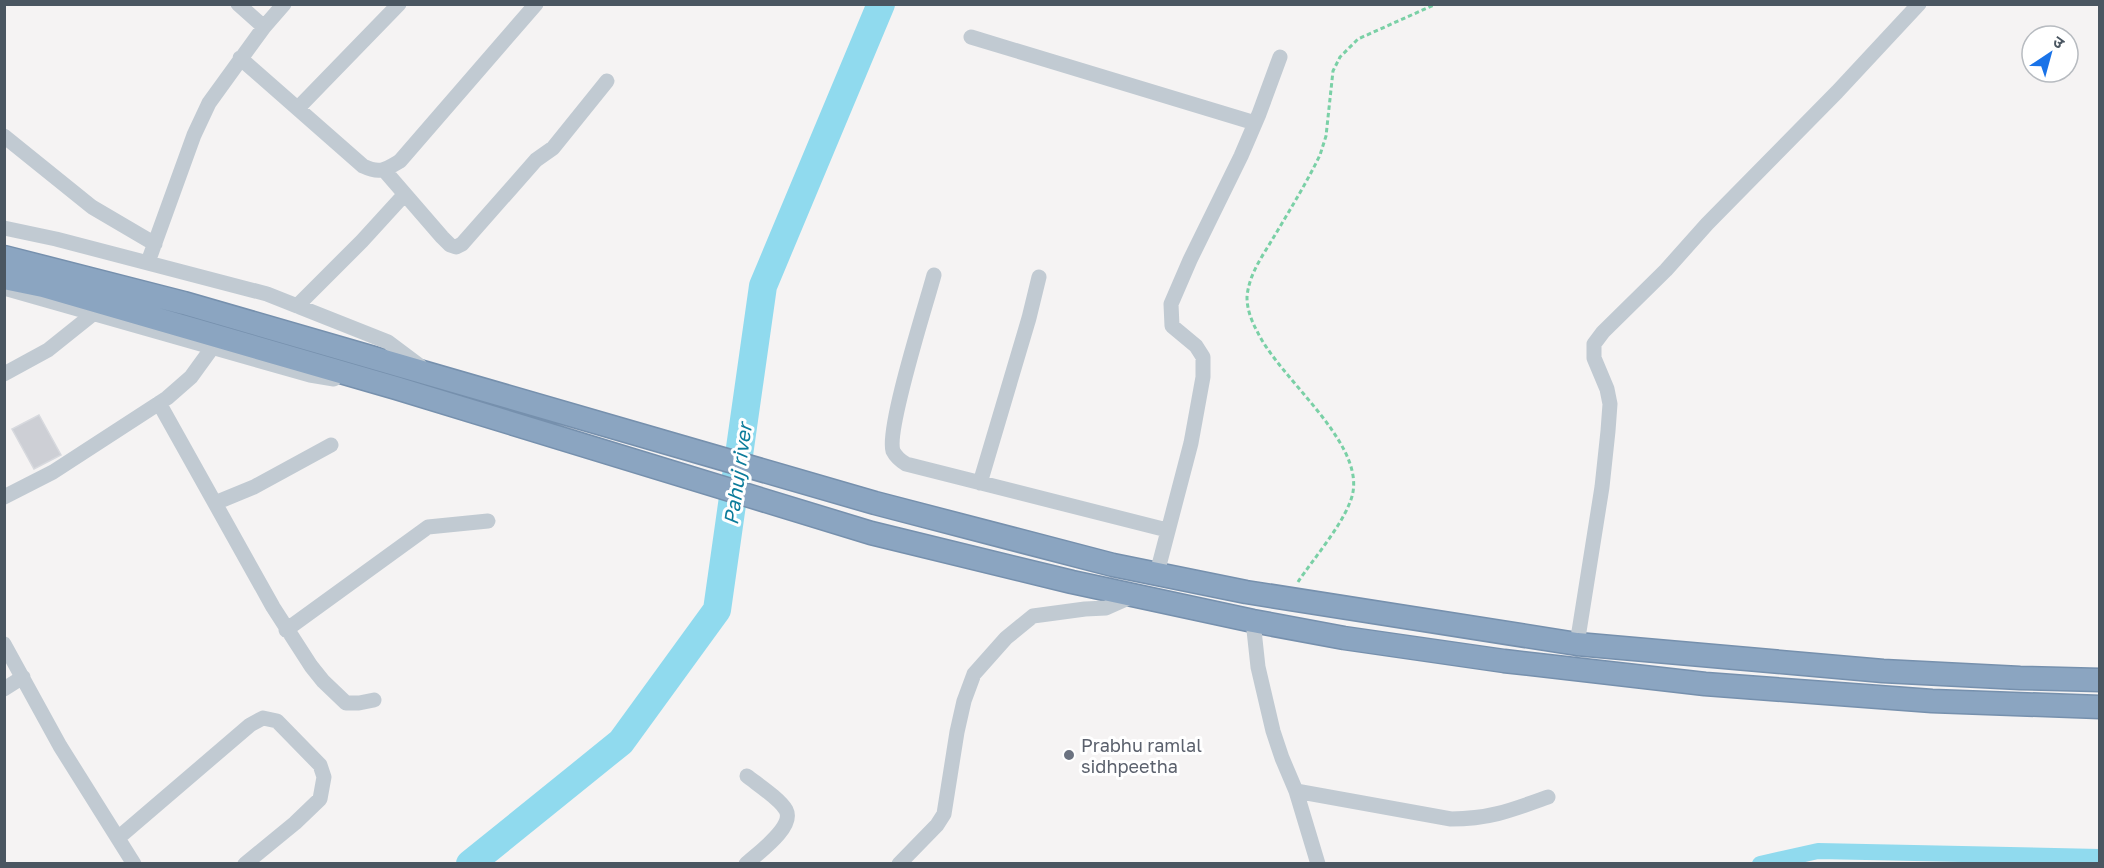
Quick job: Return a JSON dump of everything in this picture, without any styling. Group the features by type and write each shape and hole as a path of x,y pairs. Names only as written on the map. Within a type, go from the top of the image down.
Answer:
{"highway":[{"path":"4,258 77,274 184,303 875,503 1012,540 1286,599 1577,644 1883,671 2100,680"},
{"path":"4,278 43,286 396,388 871,533 1133,596 1253,621 1344,638 1504,661 1705,684 1932,702 2100,707"},
{"path":"354,376 362,354"}],"street":[{"path":"238,4 264,27"},
{"path":"148,262 194,135 208,104 240,58 284,4"},
{"path":"298,108 399,4"},
{"path":"240,58 363,166 373,171 384,170 400,161 536,4"},
{"path":"1577,644 1602,487 1608,431 1609,396 1594,358 1594,344 1919,4"},
{"path":"971,37 1255,123"},
{"path":"1157,573 1191,442 1203,377 1203,357 1196,346 1172,326 1172,304 1190,260 1255,123 1280,57"},
{"path":"384,170 450,245 456,247 462,244 536,160 553,148 607,81"},
{"path":"4,136 92,207 155,244"},
{"path":"297,306 404,195"},
{"path":"4,228 148,262 267,294 388,342 429,373"},
{"path":"934,275 904,381 895,426 893,450 897,458 906,464 1167,530"},
{"path":"980,483 1039,277"},
{"path":"4,288 310,375 396,388"},
{"path":"4,374 48,350 93,314"},
{"path":"4,496 53,472 159,403 190,377 212,348"},
{"path":"159,403 286,630 323,681 346,703 374,700"},
{"path":"215,503 263,483 331,445"},
{"path":"286,630 428,527 488,521"},
{"path":"899,864 937,825 944,814 964,701 974,674 1005,638 1033,616 1106,608 1133,596"},
{"path":"1253,621 1265,704 1282,758 1296,790 1318,864"},
{"path":"4,644 78,776 134,864"},
{"path":"4,689 23,677"},
{"path":"118,838 243,730 262,718 278,722 300,742 320,765 324,777 320,799 245,864"},
{"path":"746,864 776,838 787,822 787,812 781,804 747,776"},
{"path":"1296,790 1451,819 1477,819 1504,814 1548,797"}],"path":[{"path":"1286,599 1341,520 1353,494 1353,472 1352,465 1330,428 1264,345 1250,316 1247,297 1250,282 1258,262 1320,155 1326,136 1333,71 1340,57 1358,39 1436,4"}],"building":[{"path":"39,415 61,455 34,469 12,429"}],"waterway":[{"name":"Pahuj river","path":"470,864 621,742 717,610 763,286 881,4"},
{"path":"1760,864 1818,851 2100,857"}],"place":[{"name":"Prabhu ramlal sidhpeetha","path":"1069,755"}]}
